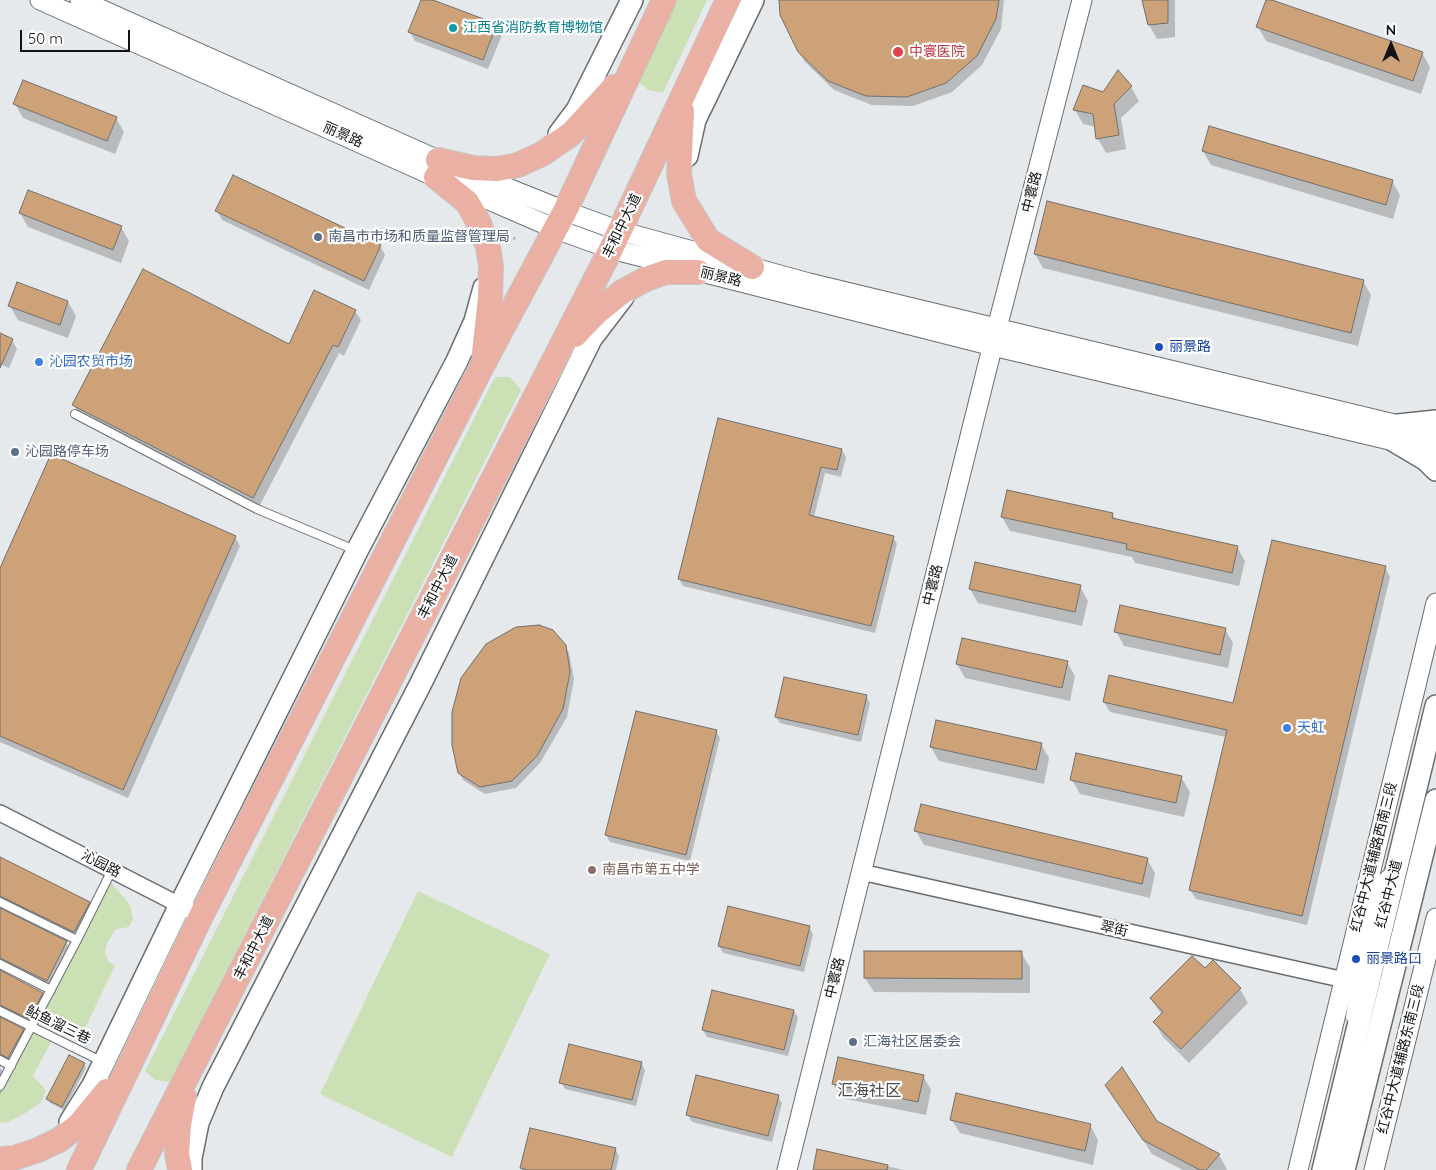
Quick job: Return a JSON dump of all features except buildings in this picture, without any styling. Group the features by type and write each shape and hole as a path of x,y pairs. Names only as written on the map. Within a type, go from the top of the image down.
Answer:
{"main road":[{"path":"542,154 576,110 632,0"},
{"path":"79,1170 202,916 481,368 560,220 664,0"},
{"name":"丰和中大道","path":"139,1170 616,240 728,0"},
{"path":"684,201 687,153 695,120 752,0"},
{"path":"437,169 496,169 518,166 542,154 571,134 635,63"},
{"path":"684,95 679,174 684,201 708,240 752,267"},
{"path":"437,169 466,202 482,231 488,247 491,266 487,335 481,368"},
{"path":"38,1150 72,1120 93,1085 180,904 357,551 457,361 475,321 491,266"},
{"path":"559,350 596,313 628,289 646,279 666,272 698,272"},
{"path":"190,1170 198,1123 214,1087 421,683 591,339 628,289"},
{"path":"1396,433 1436,421"},
{"path":"1396,433 1436,470"},
{"name":"红谷中大道","path":"1323,1170 1338,1104 1355,983 1396,865 1436,706"},
{"name":"红谷中大道","path":"1344,1170 1436,800"},
{"path":"0,1159 14,1158 59,1140 79,1125 128,1067"},
{"path":"180,1170 177,1153 179,1125 187,1078"}],"street":[{"name":"丽景路","path":"40,0 560,220 698,272 993,346 1396,433 1436,434"},
{"name":"丽景路","path":"80,0 437,169"},
{"name":"中寰路","path":"786,1170 997,328 1082,0"},
{"name":"丽景路","path":"616,240 752,267 809,283 997,328 1396,433 1436,451"},
{"name":"红谷中大道辅路西南三段","path":"1298,1170 1355,983 1436,603"},
{"name":"沁园路","path":"0,813 202,916"},
{"name":"翠街","path":"861,872 1355,983"},
{"name":"红谷中大道辅路东南三段","path":"1374,1170 1436,918"}],"lane":[{"path":"75,414 257,509 357,551"},
{"path":"0,1086 112,870"},
{"path":"0,902 77,940"},
{"path":"0,964 51,990"},
{"name":"鲇鱼溜三巷","path":"0,1011 104,1062"},
{"path":"0,1060 11,1066"}],"path":[{"path":"497,235 517,239"}],"green space":[{"path":"678,0 707,0 663,93 648,90 639,82"},
{"path":"495,377 510,377 521,390 170,1082 155,1080 145,1071"},
{"path":"108,879 130,905 133,919 129,927 116,929 107,943 105,952 108,961 115,966 84,1030 44,1009"},
{"path":"418,891 550,954 452,1157 320,1094"},
{"path":"31,1031 51,1042 33,1076 46,1090 41,1102 29,1111 8,1122 0,1123 0,1091"}],"place":[{"name":"江西省消防教育博物馆","path":"453,28"},
{"name":"中寰医院","path":"898,52"},
{"name":"南昌市市场和质量监督管理局","path":"318,237"},
{"name":"丽景路","path":"1159,347"},
{"name":"沁园农贸市场","path":"39,362"},
{"name":"沁园路停车场","path":"15,452"},
{"name":"天虹","path":"1287,728"},
{"name":"南昌市第五中学","path":"592,870"},
{"name":"丽景路口","path":"1356,959"},
{"name":"汇海社区居委会","path":"853,1042"}],"district":[{"name":"汇海社区","path":"869,1091"}]}
